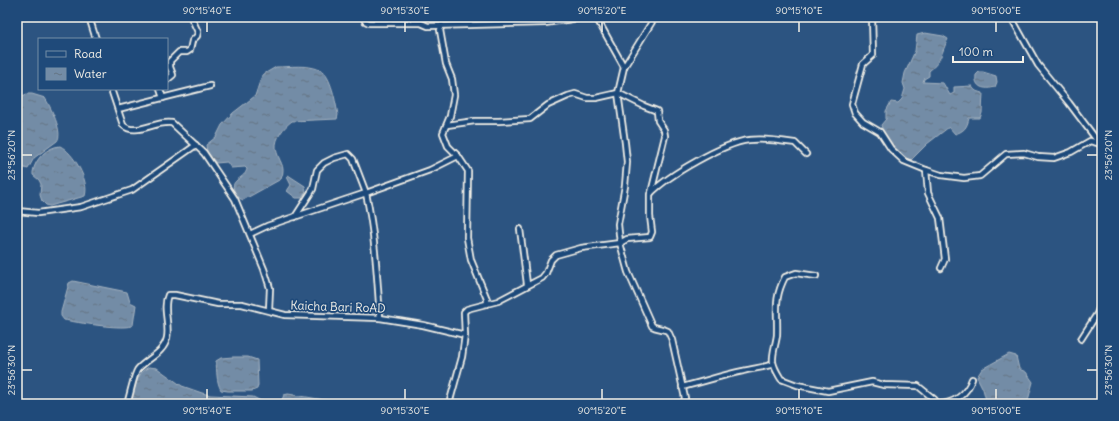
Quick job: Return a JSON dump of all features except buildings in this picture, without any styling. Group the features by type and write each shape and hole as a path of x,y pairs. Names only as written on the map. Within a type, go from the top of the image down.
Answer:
{"street":[{"path":"89,17 96,38"},
{"path":"168,79 173,75 170,67 170,61 179,52 188,52 192,41 197,36 198,32 191,17"},
{"path":"364,17 365,21 369,23 421,23 424,25 545,23 586,17"},
{"path":"595,17 624,67"},
{"path":"655,17 624,67 618,93 627,162 625,186 618,224 620,243 628,272 652,326 668,330 672,340 685,398 683,404"},
{"path":"872,17 873,55 863,64 852,104 855,113 863,122 880,132 891,149 904,161 941,175 964,178 980,176 1006,154 1024,153 1038,157 1054,158 1071,152 1090,141 1098,143"},
{"path":"1011,17 1038,66 1069,103 1102,148"},
{"path":"442,25 440,30 446,64 452,79 454,95 447,125 443,133 448,146 458,156 468,171 467,238 472,260 487,299 487,304"},
{"path":"118,109 210,86"},
{"path":"111,90 123,125 126,128 135,130 165,122 172,123 204,153 235,199 250,234 270,288 269,310"},
{"path":"160,90 162,98"},
{"path":"447,125 475,121 530,119 548,105 568,96 576,94 587,98 596,98 618,93 657,111 658,121 664,130 665,136 663,150 650,194 652,232 650,238 627,239 620,243 581,248 556,255 551,260 546,273 542,278 498,301 467,309 464,312 465,335 462,357 449,404"},
{"path":"650,194 659,185 682,170 724,148 749,140 795,143 806,154"},
{"path":"17,211 38,213 81,207 132,190 196,145"},
{"path":"295,217 313,189 318,170 324,163 348,154 353,159 366,193 374,233 380,318"},
{"path":"250,234 267,226 430,170 458,156"},
{"path":"926,170 928,193 940,218 945,258 941,268"},
{"path":"520,229 528,284"},
{"path":"816,276 796,273 785,277 779,288 776,304 777,336 773,357 774,364 781,379 797,386 828,391 872,382 884,385 918,386 938,404 946,404 956,400 970,386 972,379"},
{"name":"Kaicha Bari RoAD","path":"127,404 137,370 162,349 167,338 165,301 168,295 175,295 218,304 242,304 285,315 380,318 423,325 465,335"},
{"path":"1081,339 1097,314 1102,302"},
{"path":"682,387 733,373 763,368 774,364"}],"water":[{"path":"925,33 943,36 948,39 939,60 929,71 929,76 924,79 923,82 943,83 950,95 954,93 954,87 972,86 976,91 983,93 982,113 980,118 969,118 966,127 958,133 955,134 949,127 927,144 911,160 908,160 891,145 885,136 881,125 886,119 886,111 891,102 898,103 902,99 905,89 903,83 905,73 915,51 917,35"},
{"path":"276,67 310,67 324,73 330,83 338,115 337,119 292,121 289,123 281,133 276,144 277,153 283,167 281,179 243,200 236,195 233,186 236,181 244,175 247,169 245,167 231,168 227,162 216,163 207,152 206,145 216,137 222,125 233,113 255,96 261,78 264,74"},
{"path":"979,72 996,76 997,82 995,87 984,88 978,85 976,75"},
{"path":"27,94 45,98 56,120 59,132 57,141 34,158 28,169 21,167 17,163 17,100"},
{"path":"60,146 70,154 83,175 86,190 85,196 50,206 46,205 42,201 40,195 41,184 33,175 33,172 36,163 42,154"},
{"path":"288,175 305,186 306,192 302,198 296,198 287,191 291,185 287,177"},
{"path":"73,281 127,292 130,302 136,305 133,325 128,327 111,327 64,320 61,316 61,312 69,283"},
{"path":"1009,354 1016,356 1019,369 1026,372 1033,382 1027,404 987,404 983,389 977,377 982,369"},
{"path":"248,357 257,360 257,389 252,391 221,390 217,380 216,361 221,358"},
{"path":"149,367 157,368 182,386 210,395 253,397 261,401 281,402 284,395 288,394 331,401 333,404 131,404 138,378 141,373"}]}
